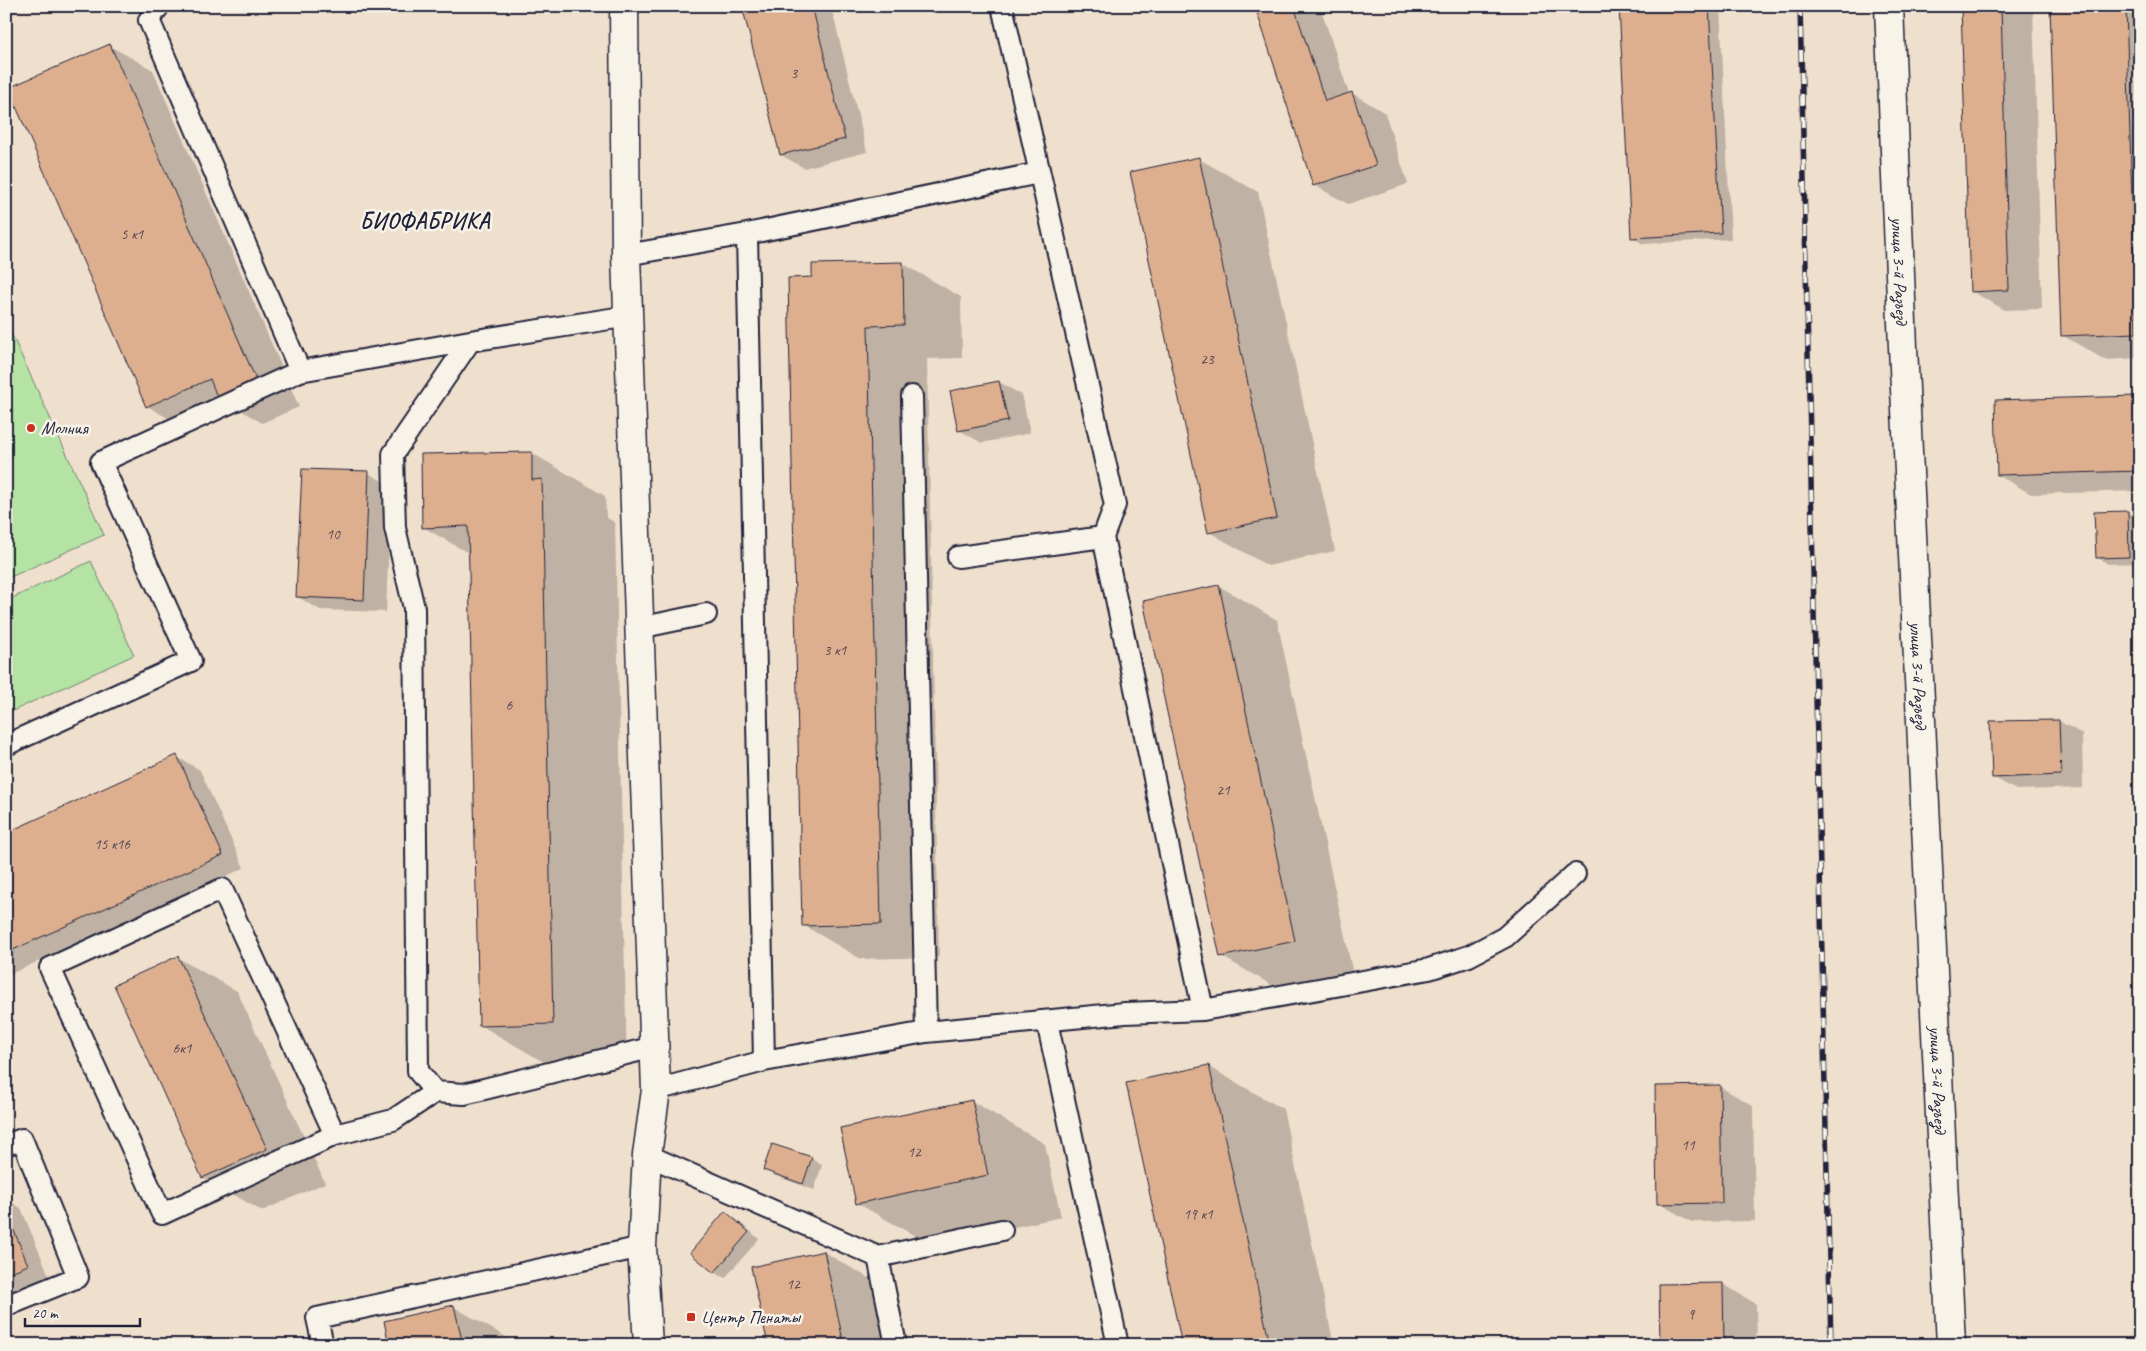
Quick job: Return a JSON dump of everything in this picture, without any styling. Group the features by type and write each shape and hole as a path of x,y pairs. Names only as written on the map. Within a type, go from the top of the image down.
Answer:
{"street":[{"path":"624,6 626,255 656,1090 647,1155 642,1247 648,1345"},
{"name":"улица 3-й Разъезд","path":"1889,6 1903,346 1951,1345"}],"lane":[{"path":"159,6 149,20 300,371"},
{"path":"1002,6 1115,505 1103,537 1203,1010"},
{"path":"626,255 747,234 1039,173"},
{"path":"747,234 764,1061"},
{"path":"6,745 191,661 101,462 300,371 470,341 629,316"},
{"path":"435,1092 418,1071 414,608 395,528 393,454 470,341"},
{"path":"912,396 926,1032"},
{"path":"958,557 1103,537"},
{"path":"640,628 706,614"},
{"path":"656,1090 764,1061 926,1032 1125,1014 1203,1010 1429,969 1469,956 1504,937 1575,874"},
{"path":"335,1135 222,889 50,968 162,1214 335,1135 393,1120 435,1092 464,1094 654,1047"},
{"path":"1047,1022 1118,1345"},
{"path":"6,1145 22,1139 78,1277 6,1306"},
{"path":"647,1155 878,1257 1002,1230"},
{"path":"322,1345 317,1318 642,1247"},
{"path":"878,1257 896,1345"}],"green space":[{"name":"Молния","path":"6,322 104,535 6,579"},
{"path":"91,561 134,655 6,714 6,601"}],"building":[{"path":"742,6 812,6 845,139 780,155"},
{"path":"1255,6 1294,6 1325,101 1352,92 1376,165 1313,186"},
{"path":"1619,6 1709,6 1721,233 1631,238"},
{"path":"1961,6 2001,6 2009,290 1970,292"},
{"path":"2050,6 2126,6 2136,333 2061,336"},
{"path":"110,44 257,382 218,399 210,379 146,407 8,88"},
{"path":"1199,157 1277,518 1208,533 1130,172"},
{"path":"903,262 904,325 868,326 881,924 802,926 788,278 812,277 812,264"},
{"path":"999,381 1008,421 958,431 950,391"},
{"path":"2138,396 2140,471 1997,475 1995,400"},
{"path":"532,452 532,480 542,479 553,1024 479,1026 468,526 422,528 421,454"},
{"path":"302,469 369,471 364,600 296,597"},
{"path":"2128,511 2129,557 2096,558 2094,512"},
{"path":"1219,585 1295,941 1220,957 1143,601"},
{"path":"2059,720 2061,775 1992,778 1990,721"},
{"path":"177,755 223,855 6,953 6,833"},
{"path":"178,956 267,1149 202,1178 114,985"},
{"path":"1209,1065 1270,1345 1182,1345 1126,1083"},
{"path":"1720,1085 1722,1203 1657,1204 1655,1086"},
{"path":"972,1100 988,1175 856,1204 840,1128"},
{"path":"772,1144 812,1157 803,1184 763,1170"},
{"path":"6,1211 28,1265 6,1274"},
{"path":"725,1211 749,1232 714,1273 690,1253"},
{"path":"824,1251 844,1345 768,1345 751,1267"},
{"path":"1723,1283 1724,1345 1660,1345 1659,1284"},
{"path":"454,1305 463,1345 389,1345 384,1321"}],"railway":[{"path":"1800,6 1831,1345"}],"place":[{"name":"Молния","path":"31,428"},
{"name":"Центр Пенаты","path":"691,1317"}],"district":[{"name":"БИОФАБРИКА","path":"425,220"}]}
